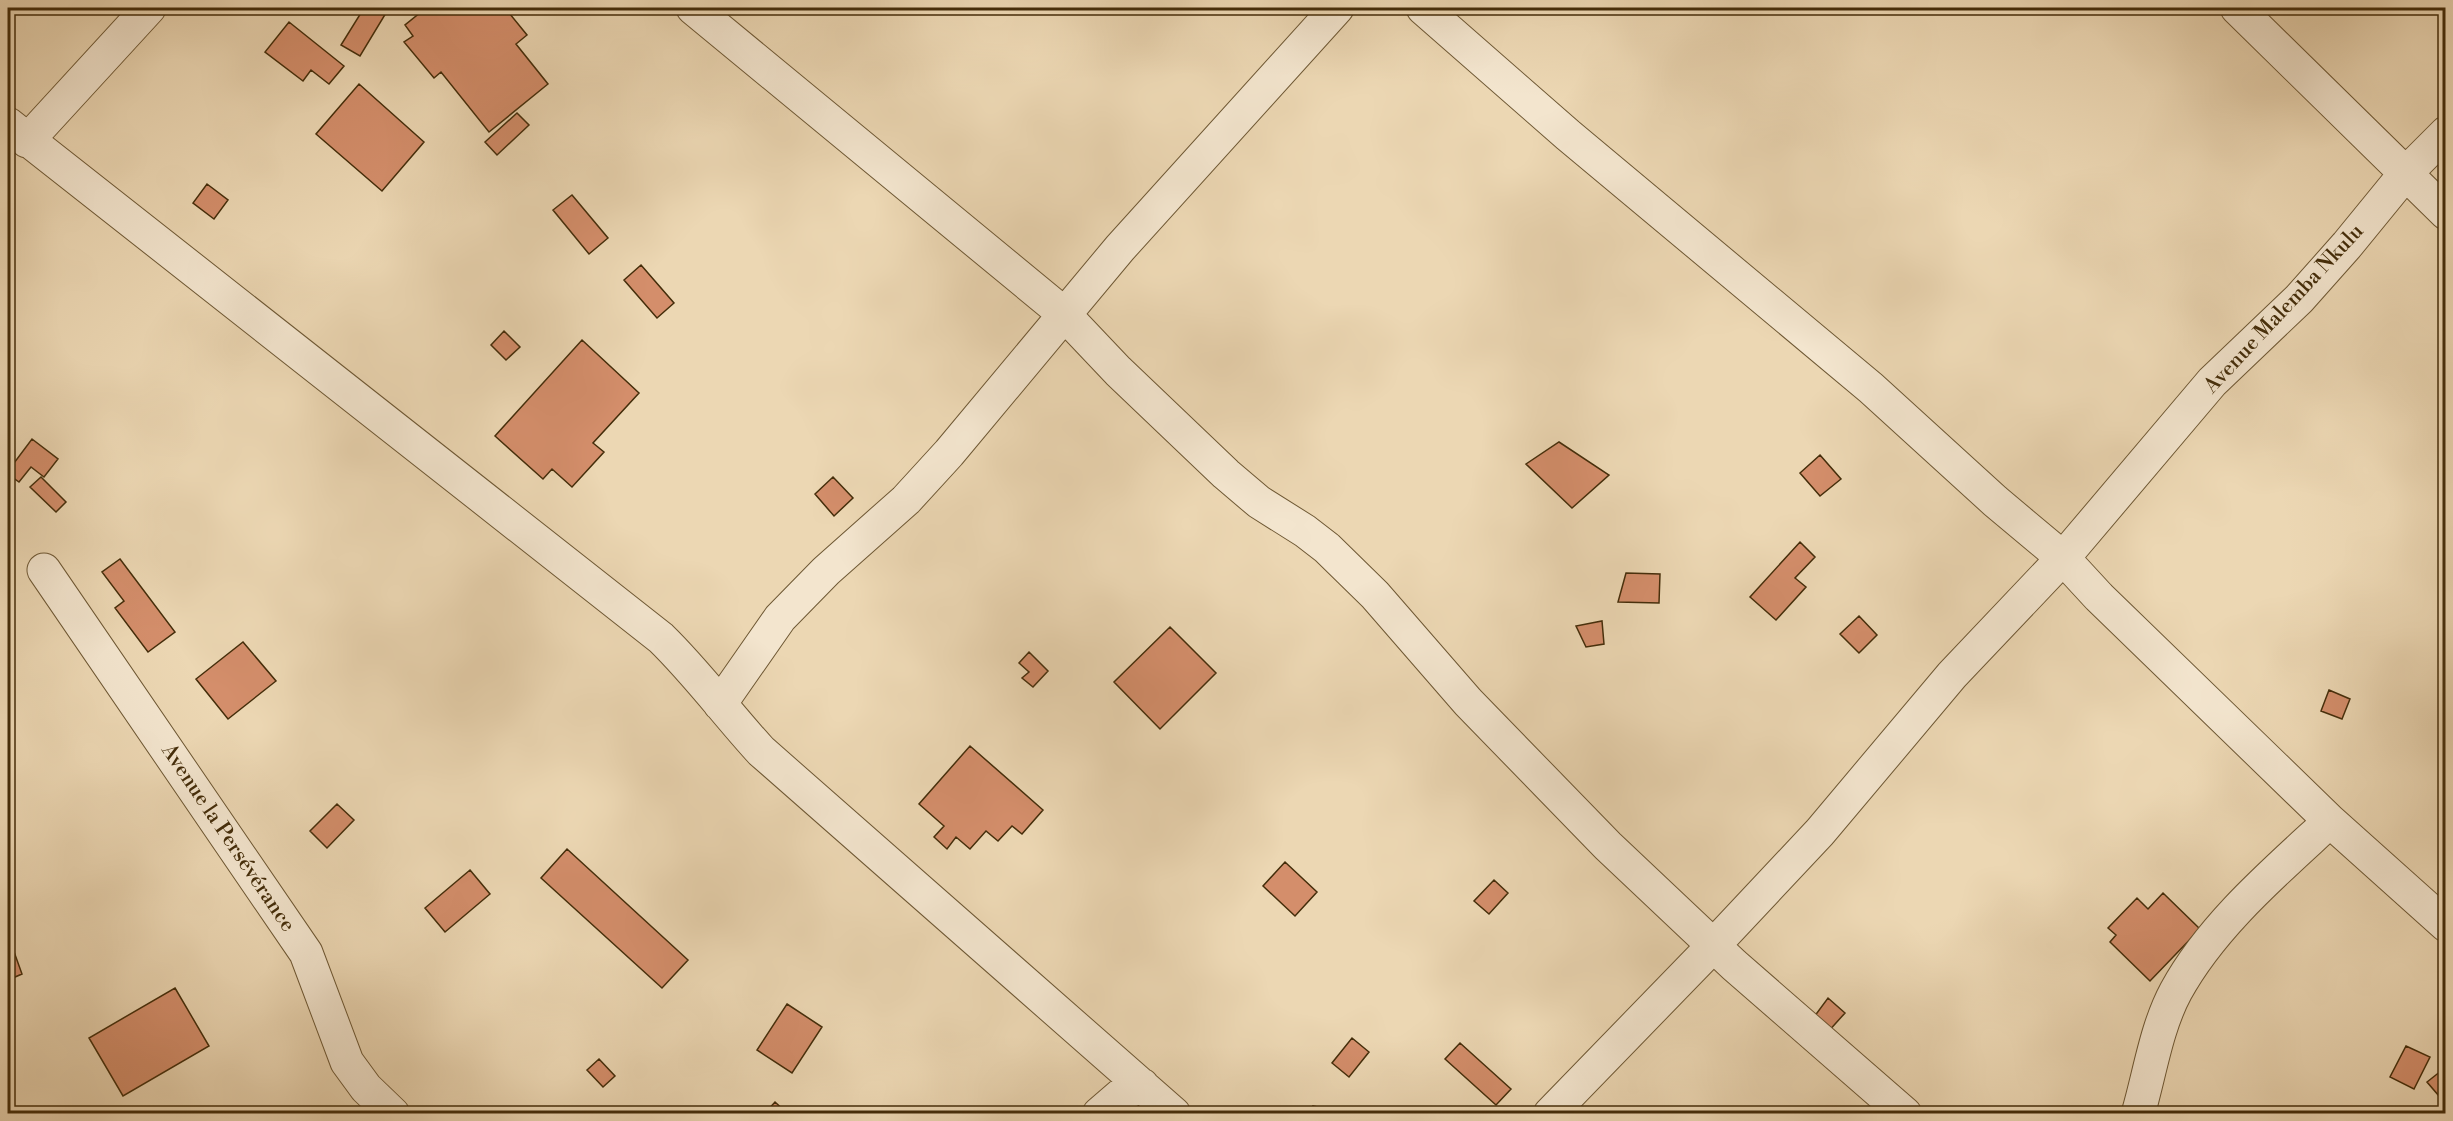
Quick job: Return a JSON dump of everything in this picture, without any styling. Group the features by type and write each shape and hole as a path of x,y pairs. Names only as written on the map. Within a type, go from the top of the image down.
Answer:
{"street":[{"path":"149,8 17,132 289,343 661,638 688,664 761,751 1174,1113"},
{"path":"693,8 1063,313 1118,371 1226,474 1259,502 1327,548 1375,595 1468,702 1550,787 1713,946 1905,1113"},
{"path":"720,704 780,618 826,571 906,500 949,453 1063,313 1337,8"},
{"path":"1423,8 1568,135 1872,388 1995,501 2063,558 2099,597 2330,821 2445,925"},
{"path":"2237,8 2445,213"},
{"name":"Avenue Malemba Nkulu","path":"1550,1113 1713,946 1820,832 1952,675 2063,558 2211,382 2299,299 2405,174 2445,133"},
{"name":"Avenue la Persévérance","path":"44,570 306,953 347,1062 366,1088 393,1113"},
{"path":"2138,1113 2162,1026 2176,991 2195,962 2247,901 2330,821"},
{"path":"1099,1113 1121,1095 1142,1085"}],"building":[{"path":"364,8 389,8 360,56 341,45"},
{"path":"426,8 443,8 446,11 450,8 505,8 527,35 516,44 548,84 489,132 441,72 434,78 404,42 413,36 405,25"},
{"path":"289,22 344,66 329,84 311,70 303,81 265,52"},
{"path":"359,84 424,142 382,191 316,134"},
{"path":"517,113 529,125 497,155 485,142"},
{"path":"207,184 228,200 214,219 193,203"},
{"path":"572,195 608,238 589,254 553,210"},
{"path":"641,265 674,303 657,318 624,280"},
{"path":"504,331 520,347 506,360 491,345"},
{"path":"582,340 639,393 593,443 604,452 572,487 552,469 543,479 495,436"},
{"path":"32,439 58,459 44,477 31,467 19,482 8,474 8,471"},
{"path":"1559,442 1609,475 1572,508 1526,464"},
{"path":"1820,455 1841,479 1820,496 1800,473"},
{"path":"41,477 66,502 56,512 30,487"},
{"path":"833,477 853,498 834,516 815,494"},
{"path":"1800,542 1815,557 1795,578 1806,587 1776,620 1750,597"},
{"path":"120,559 175,632 148,652 115,608 124,601 102,572"},
{"path":"1626,573 1660,574 1659,603 1618,602"},
{"path":"1859,616 1877,635 1859,653 1840,634"},
{"path":"1602,621 1604,644 1586,647 1576,626"},
{"path":"1170,627 1216,673 1160,729 1114,682"},
{"path":"243,642 276,681 228,719 196,679"},
{"path":"1029,652 1048,671 1033,687 1022,678 1029,672 1019,663"},
{"path":"2329,690 2350,699 2342,719 2321,711"},
{"path":"970,746 1043,810 1022,834 1012,826 998,841 986,831 970,849 956,837 947,849 934,837 944,826 919,804"},
{"path":"337,804 354,820 327,848 310,831"},
{"path":"567,849 688,960 662,988 541,878"},
{"path":"1285,862 1317,892 1295,916 1263,886"},
{"path":"470,870 490,894 445,932 425,908"},
{"path":"1494,880 1508,893 1489,914 1474,901"},
{"path":"2163,893 2200,929 2150,981 2110,942 2116,935 2108,928 2137,898 2148,909"},
{"path":"8,935 22,974 8,980"},
{"path":"175,988 209,1046 123,1096 89,1038"},
{"path":"1828,998 1845,1013 1826,1034 1814,1017"},
{"path":"787,1004 822,1027 792,1073 757,1050"},
{"path":"1352,1038 1369,1052 1349,1077 1332,1063"},
{"path":"1460,1043 1511,1089 1496,1105 1445,1059"},
{"path":"2406,1046 2430,1057 2414,1089 2390,1077"},
{"path":"599,1059 615,1076 603,1087 587,1070"},
{"path":"2446,1067 2446,1103 2445,1103 2427,1082"},
{"path":"775,1102 788,1114 764,1114"},
{"path":"1313,1106 1328,1109 1327,1114 1312,1114"}]}
